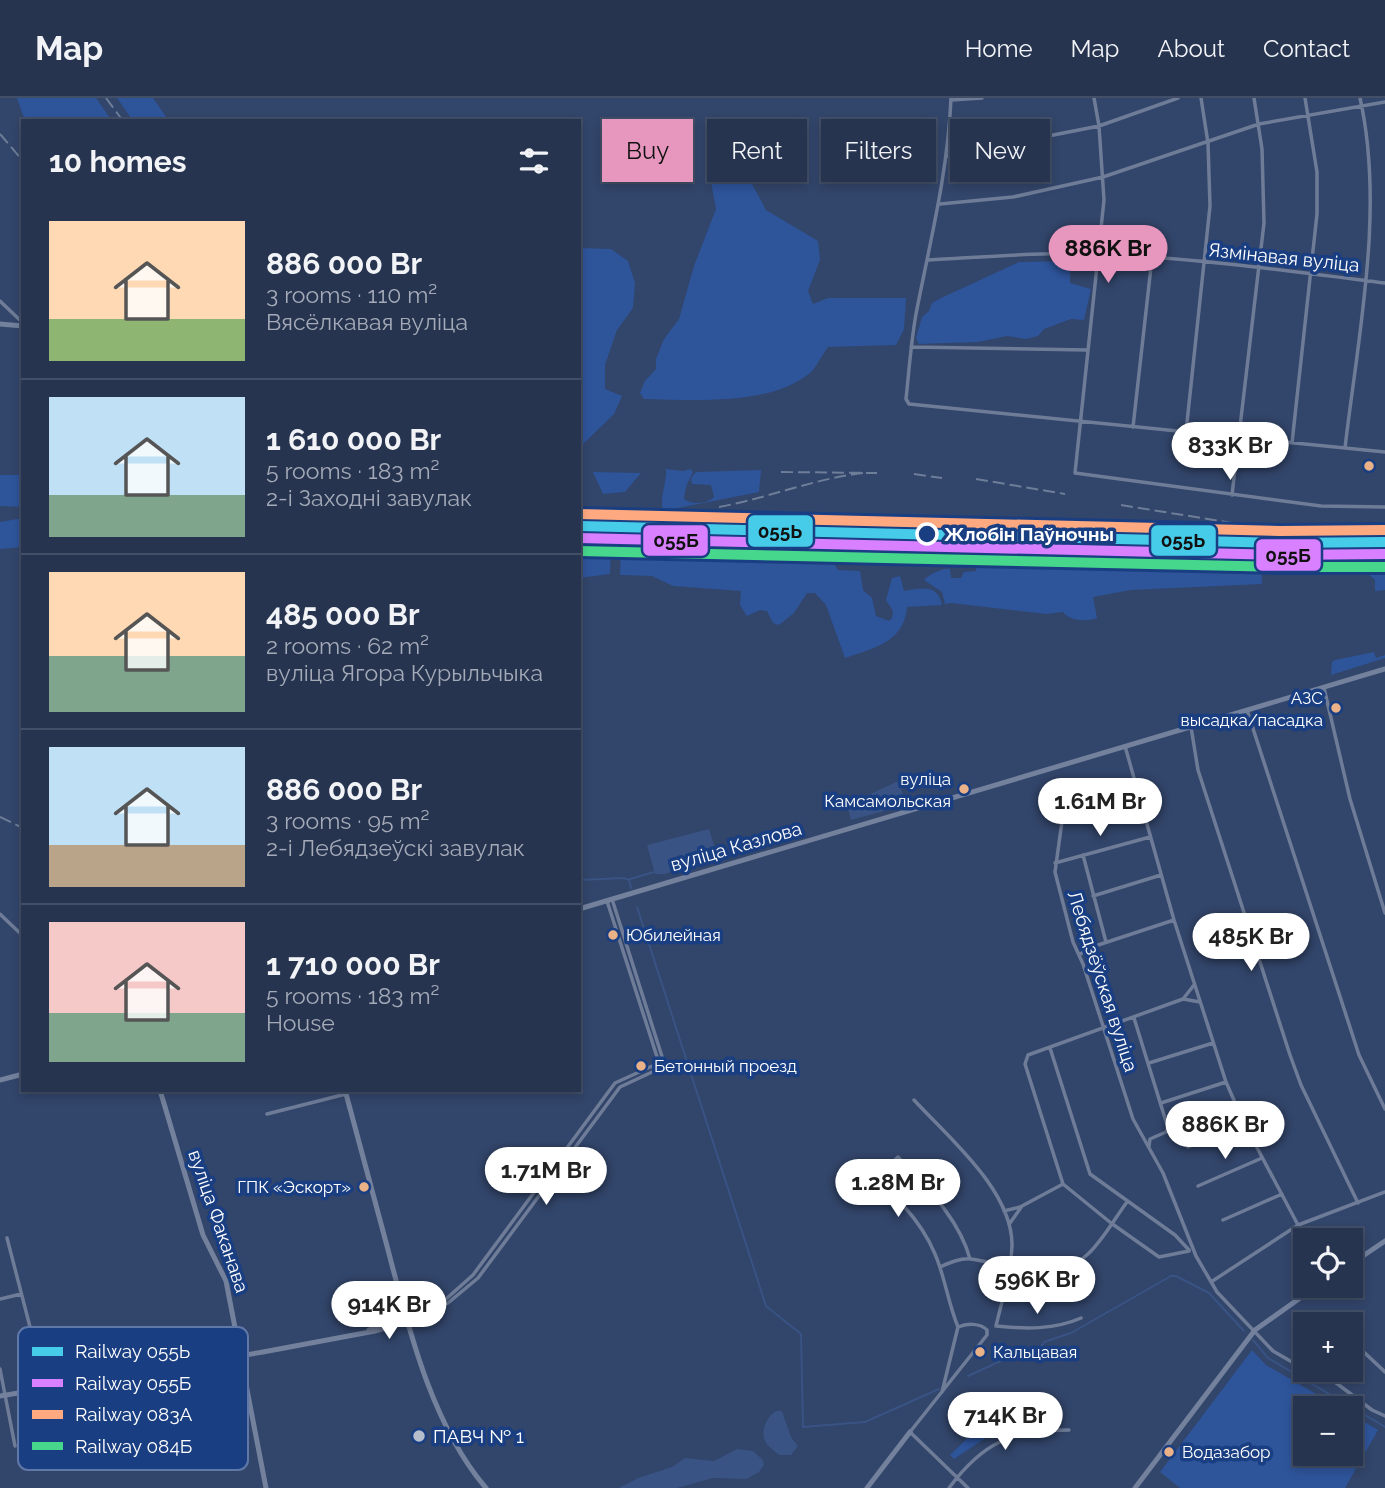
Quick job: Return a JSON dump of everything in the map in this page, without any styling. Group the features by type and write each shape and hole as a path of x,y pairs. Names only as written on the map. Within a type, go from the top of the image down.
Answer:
{"main road":[{"path":"0,324 21,324"},
{"name":"вуліца Казлова","path":"581,908 1385,669"},
{"path":"0,1080 21,1075"},
{"name":"вуліца Факанава","path":"161,1092 203,1235 226,1281 236,1327"},
{"path":"346,1092 406,1319 432,1393 467,1461 486,1488"},
{"path":"1363,1256 1385,1241"},
{"path":"1135,1488 1255,1331 1300,1298"},
{"path":"248,1354 367,1331 406,1319"},
{"name":"вуліца Факанава","path":"248,1388 266,1488"},
{"path":"867,1488 910,1432"}],"street":[{"path":"982,98 951,99 940,204 911,347 906,400 909,404 1385,452"},
{"path":"1094,98 1099,126 1104,200 1074,473 1321,506 1385,507"},
{"path":"947,156 1099,126 1178,98"},
{"path":"1186,432 1210,206 1208,143 1201,98"},
{"path":"1232,495 1259,269 1264,185 1254,98"},
{"path":"1292,443 1317,214 1317,172 1305,98"},
{"path":"1345,448 1370,229 1371,166 1360,98"},
{"path":"940,204 1013,197 1103,177 1259,124 1385,102"},
{"name":"Язмінавая вуліца","path":"929,260 1010,255 1099,254 1206,262 1385,283"},
{"path":"1133,427 1152,258"},
{"path":"0,301 21,322"},
{"path":"911,347 1087,350"},
{"path":"1324,688 1350,799 1385,913"},
{"path":"1247,710 1360,1055 1385,1110"},
{"path":"1191,727 1198,771 1290,1055 1301,1085 1357,1203"},
{"path":"1125,746 1174,920 1226,1082 1298,1225"},
{"name":"Лебядзёўская вуліца","path":"1063,814 1055,872 1073,942 1133,1119 1163,1173 1196,1256 1217,1292 1273,1352 1293,1362"},
{"path":"1055,863 1150,837"},
{"path":"1083,855 1106,942"},
{"path":"1093,896 1161,875"},
{"path":"406,1319 446,1298 473,1275 615,1083 659,1063 609,900"},
{"path":"0,914 21,934"},
{"path":"1079,955 1106,942 1174,920"},
{"path":"1189,1251 1159,1257 1063,1184 1025,1064 1028,1055 1183,999 1194,985"},
{"path":"1183,999 1200,1002"},
{"path":"1134,1018 1168,1131 1150,1139 1149,1147"},
{"path":"1148,1063 1213,1043"},
{"path":"1050,1048 1090,1174 1183,1242 1196,1256"},
{"path":"1161,1103 1226,1082"},
{"path":"336,1092 337,1096"},
{"path":"267,1114 346,1092"},
{"path":"914,1100 989,1183 1010,1224 1012,1246 1009,1270 996,1326 910,1432 968,1488"},
{"path":"1188,1147 1244,1122"},
{"path":"876,1179 898,1157 943,1206 967,1248 970,1259"},
{"path":"1198,1185 1262,1158"},
{"path":"862,1167 899,1199 915,1220 940,1267 945,1293 958,1327 942,1392"},
{"path":"1003,1211 1022,1206 1063,1184"},
{"path":"1211,1282 1298,1225 1385,1192"},
{"path":"1223,1220 1282,1194"},
{"path":"940,1267 970,1259 1009,1270 1042,1274 1069,1268 1090,1253 1127,1202"},
{"path":"1010,1224 1022,1206"},
{"path":"7,1238 30,1327"},
{"path":"1183,1242 1189,1239"},
{"path":"0,1299 21,1294"},
{"path":"996,1326 1057,1326 1082,1318"},
{"path":"958,1327 980,1326 988,1333"},
{"path":"1363,1351 1385,1372"},
{"path":"0,1369 3,1396 15,1446"},
{"path":"1335,1382 1372,1410 1385,1416"},
{"path":"949,1488 975,1456 1003,1439 1043,1430 1069,1430"}],"shaded area":[{"path":"17,98 96,98 111,119 24,119"},
{"path":"117,98 153,98 168,119 132,119"},
{"path":"711,182 751,182 766,210 818,241 820,260 808,291 813,304 828,298 906,298 904,329 896,345 828,347 809,374 773,392 730,399 644,399 640,393 645,381 656,369 656,359 664,339 679,319 694,266 716,209"},
{"path":"581,248 611,249 628,261 635,283 633,308 617,330 605,365 605,389 622,396 614,414 581,446"},
{"path":"1091,261 1094,265 1070,271 1070,283 1091,289 1084,320 1071,319 1044,329 1038,336 1026,339 1007,336 978,342 919,344 916,338 922,317 929,311 932,303 1019,262"},
{"path":"666,469 690,469 693,472 686,488 684,499 695,503 714,497 711,485 692,484 691,478 696,472 761,470 759,492 663,511"},
{"path":"593,472 641,473 625,492 603,494"},
{"path":"0,475 20,475 21,507 0,506"},
{"path":"21,518 21,547 0,549 0,522"},
{"path":"581,541 611,543 610,574 581,578"},
{"path":"621,546 684,546 829,556 838,570 860,571 863,590 872,598 876,616 889,621 892,618 893,611 886,600 892,578 900,576 904,591 928,589 937,594 942,605 907,607 905,619 893,636 876,647 845,658 826,605 815,593 807,593 794,613 779,625 773,623 767,611 760,610 747,616 740,605 741,591 673,586 652,576 620,575"},
{"path":"1385,550 1385,590 1375,591 1375,580 1358,565 1261,567 1262,584 1131,590 1093,597 1097,618 1088,620 1074,619 1063,612 1046,614 945,604 942,592 924,580 947,569 950,569 951,578 961,578 964,572 976,571 977,561 996,557 1009,560 1100,553 1188,552 1249,555"},
{"path":"1374,652 1376,658 1385,655 1385,658 1331,675 1332,662 1335,660"},
{"path":"899,783 906,805 851,820 847,805"},
{"path":"709,829 716,852 715,858 665,874 655,874 647,845"},
{"path":"1252,1350 1266,1365 1320,1396 1293,1396 1293,1466 1358,1466 1345,1488 1180,1488 1160,1472"},
{"path":"982,1403 992,1408 976,1430 966,1422 963,1407"},
{"path":"776,1411 782,1411 791,1437 798,1446 791,1455 779,1455 764,1439 765,1425"},
{"path":"1363,1421 1378,1430 1363,1456"},
{"path":"976,1430 987,1437 954,1459 950,1455"},
{"path":"737,1449 753,1451 763,1460 764,1465 759,1472 747,1479 713,1478 677,1488 619,1488 638,1478 672,1467 685,1458 714,1461"}],"waterway":[{"path":"630,879 654,872"},
{"path":"581,880 624,878 629,880 631,888"},
{"path":"637,907 766,1306 801,1334 803,1427 865,1422 939,1389"},
{"path":"1039,1349 1044,1342 1071,1333 1171,1276 1209,1293 1244,1331"},
{"path":"1253,1340 1268,1358 1385,1427"},
{"path":"968,1376 1014,1355"}],"railway":[{"path":"106,98 122,119"},
{"path":"0,134 21,159"},
{"path":"781,472 877,473"},
{"path":"719,507 863,473"},
{"path":"914,474 942,478"},
{"path":"976,479 1065,494"},
{"path":"1121,505 1288,532"},
{"path":"581,523 1156,537 1199,541"},
{"path":"0,817 21,827"}],"rail line":[{"name":"083А","path":"581,514 1280,531 1385,530"},
{"name":"055Ь","path":"581,526 1280,543 1385,542"},
{"name":"055Б","path":"581,538 1280,555 1385,554"},
{"name":"084Б","path":"581,551 1279,567 1385,567"}],"place":[{"name":"Жлобін Паўночны","path":"927,534"},
{"name":"АЗС высадка/пасадка","path":"1336,708"},
{"name":"вуліца Камсамольская","path":"964,789"},
{"name":"Юбилейная","path":"613,935"},
{"name":"Бетонный проезд","path":"641,1066"},
{"name":"ГПК «Эскорт»","path":"364,1187"},
{"name":"Кальцавая","path":"980,1352"},
{"name":"ПАВЧ № 1","path":"419,1436"},
{"name":"Водазабор","path":"1169,1452"}]}
